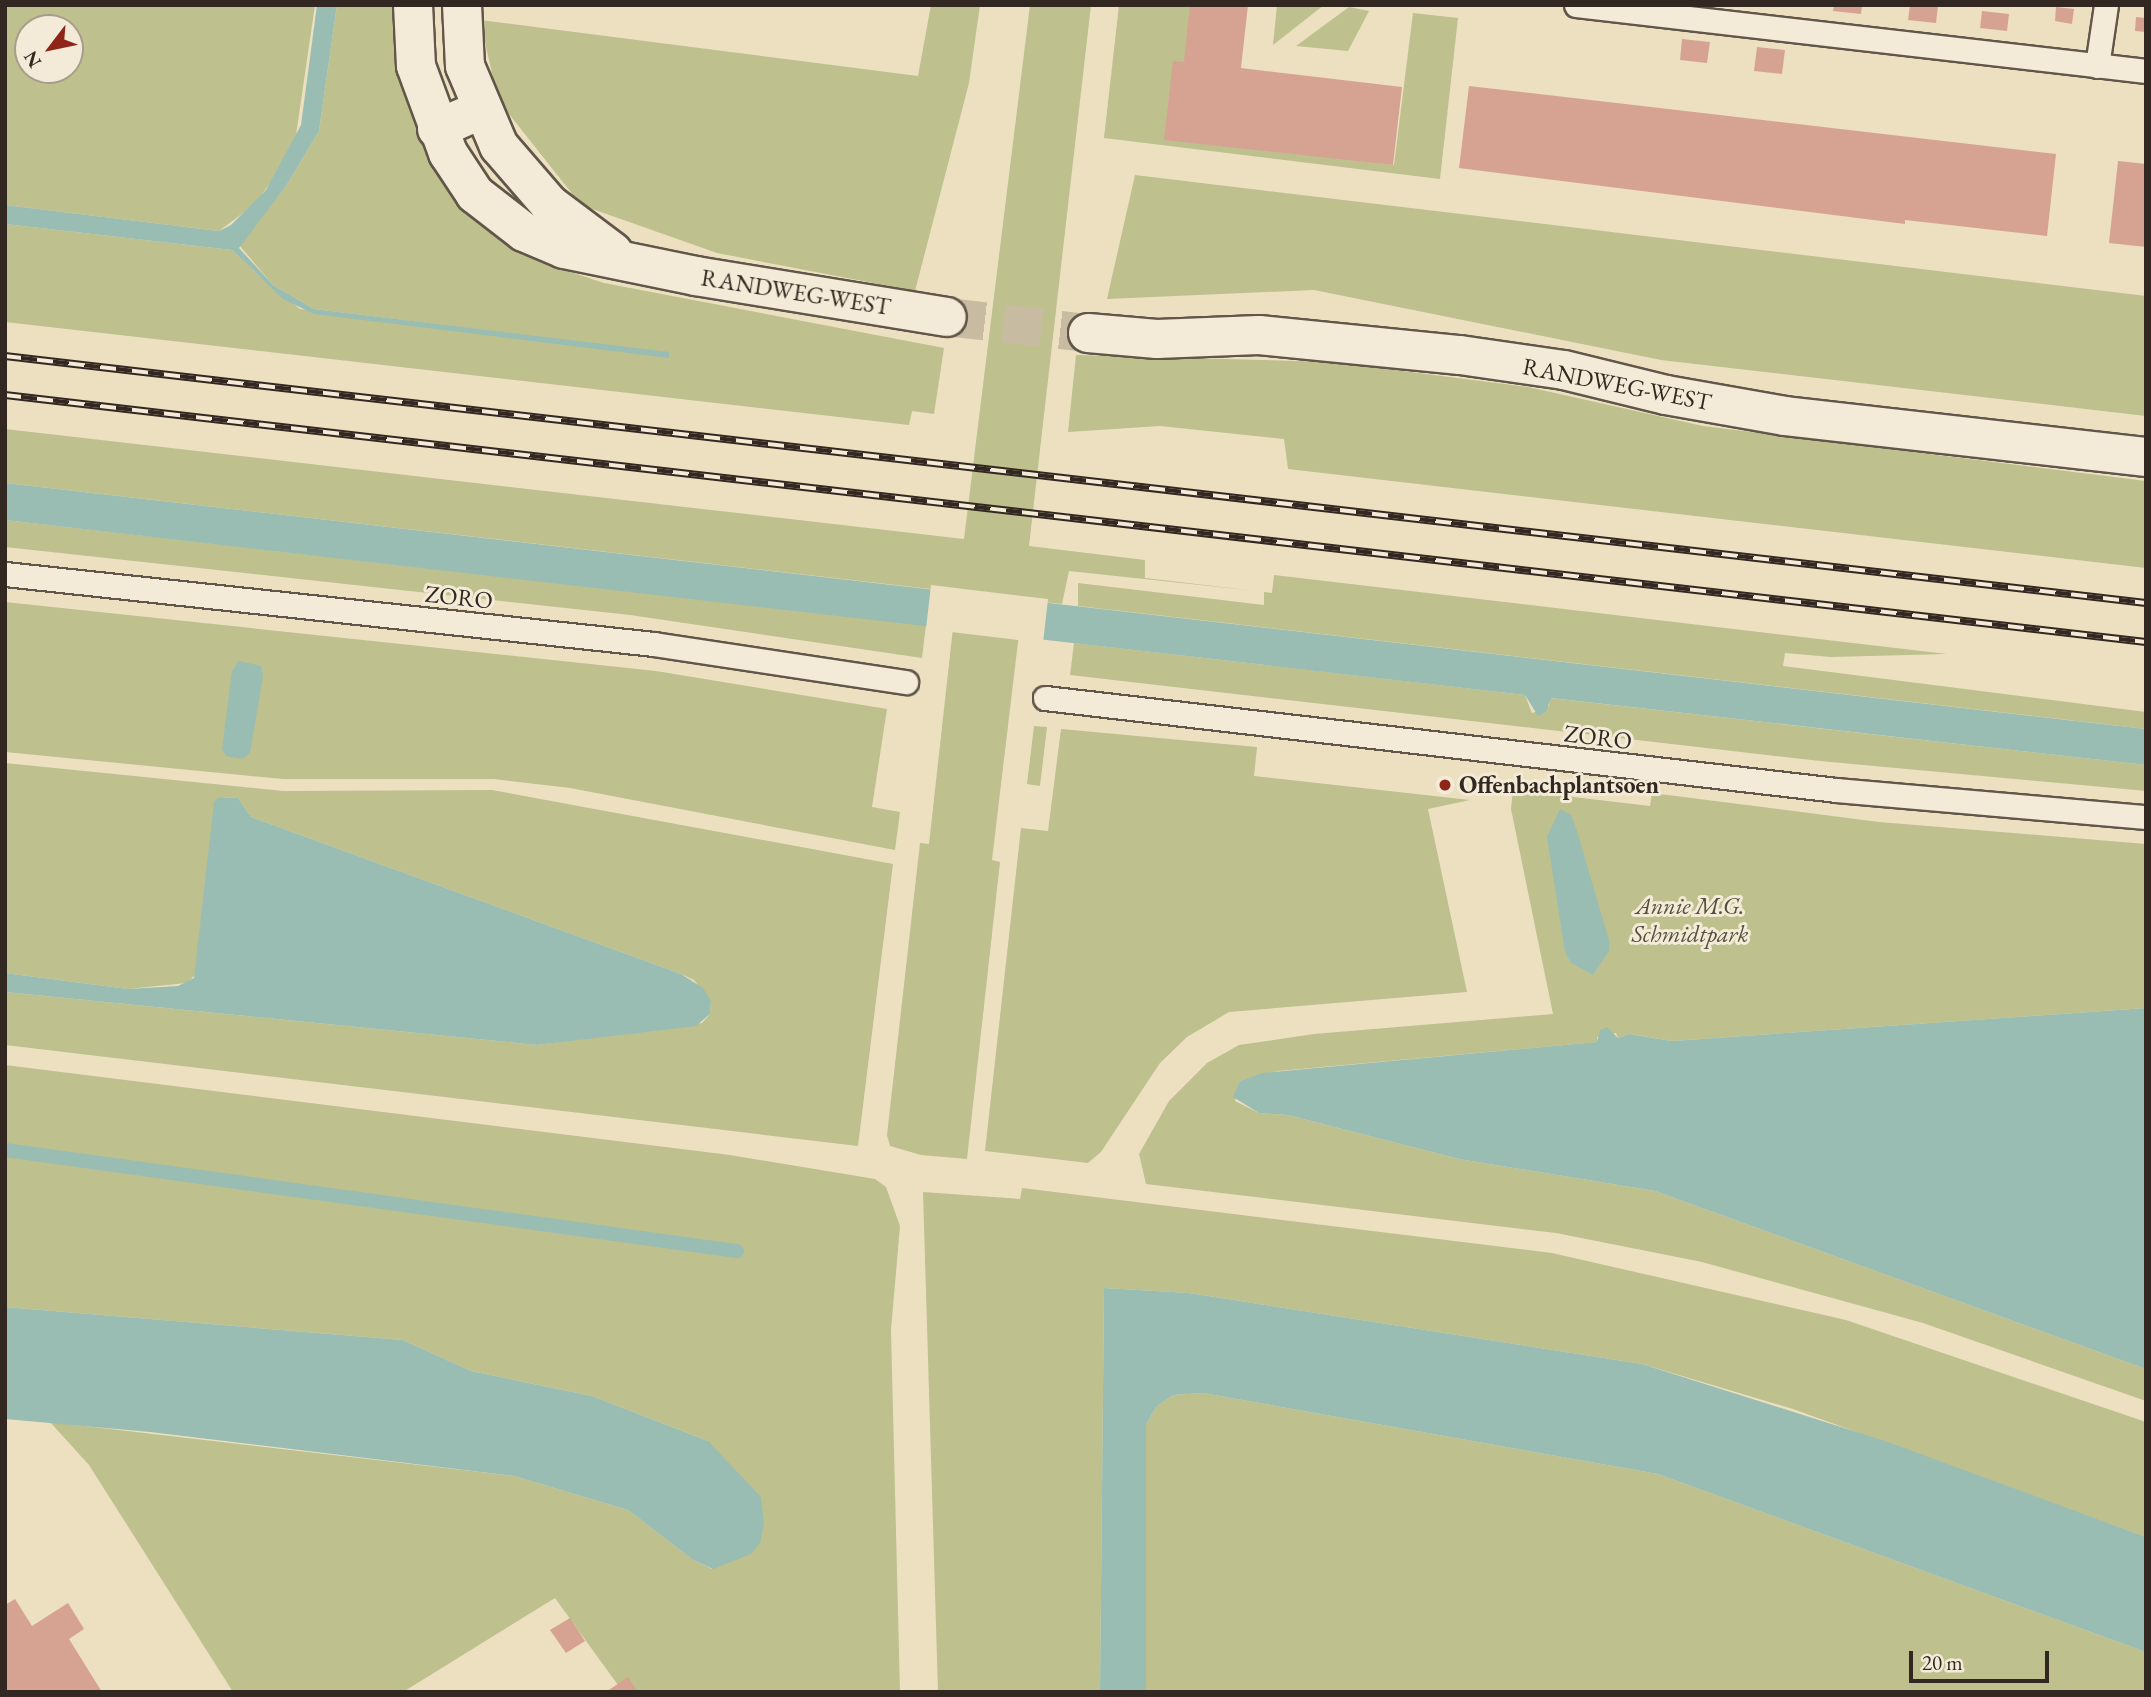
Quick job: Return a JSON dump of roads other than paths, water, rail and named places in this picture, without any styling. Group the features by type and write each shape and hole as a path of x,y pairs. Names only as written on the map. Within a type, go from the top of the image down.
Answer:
{"main road":[{"name":"RANDWEG-WEST","path":"413,5 416,66 437,129 463,178 508,222 564,249 947,317"},
{"name":"RANDWEG-WEST","path":"463,5 465,66 480,110 499,146 549,204 592,240 644,265"},
{"path":"437,129 480,110"},
{"name":"RANDWEG-WEST","path":"1088,332 1157,339 1259,335 1460,355 1564,370 1666,395 1785,416 2146,457"}],"lane":[{"path":"1576,5 2146,71"},
{"path":"2097,66 2106,5"},
{"name":"ZORO","path":"5,574 654,644 906,682"},
{"name":"ZORO","path":"1045,698 1846,792 2146,817"}],"water":[{"path":"317,5 337,5 319,131 288,183 239,248 273,285 314,309 669,352 669,358 314,314 283,299 232,250 5,224 5,205 219,231 231,225 266,190 301,125"},
{"path":"5,483 2146,729 2146,765 1551,698 1546,712 1538,716 1525,695 5,520"},
{"path":"239,661 261,666 263,676 250,753 242,759 226,756 222,749 232,671"},
{"path":"219,797 238,798 251,817 681,974 703,988 711,1001 710,1014 696,1026 537,1045 5,992 5,973 128,989 178,986 194,978 214,802"},
{"path":"1560,809 1571,815 1576,828 1609,940 1609,951 1593,975 1571,963 1565,952 1547,837"},
{"path":"2146,1008 2146,1369 1655,1191 1459,1159 1288,1115 1259,1113 1233,1097 1240,1081 1263,1073 1597,1042 1600,1030 1607,1027 1618,1038 1630,1034 1672,1041"},
{"path":"1104,1288 1189,1293 1642,1364 1885,1441 2146,1537 2146,1652 1658,1474 1203,1393 1173,1395 1156,1407 1146,1425 1146,1692 1100,1692"},
{"path":"5,1307 403,1340 471,1371 592,1396 708,1441 761,1497 764,1524 760,1543 751,1554 713,1569 693,1560 628,1510 514,1476 150,1432 5,1419"}],"waterway":[{"path":"5,1150 737,1251"}],"tunnel":[{"path":"947,317 1088,333"}],"railway":[{"path":"5,356 2146,603"},
{"path":"5,395 2146,642"}],"place":[{"name":"Offenbachplantsoen","path":"1445,785"}],"park label":[{"name":"Annie M.G. Schmidtpark","path":"1690,920"}]}
